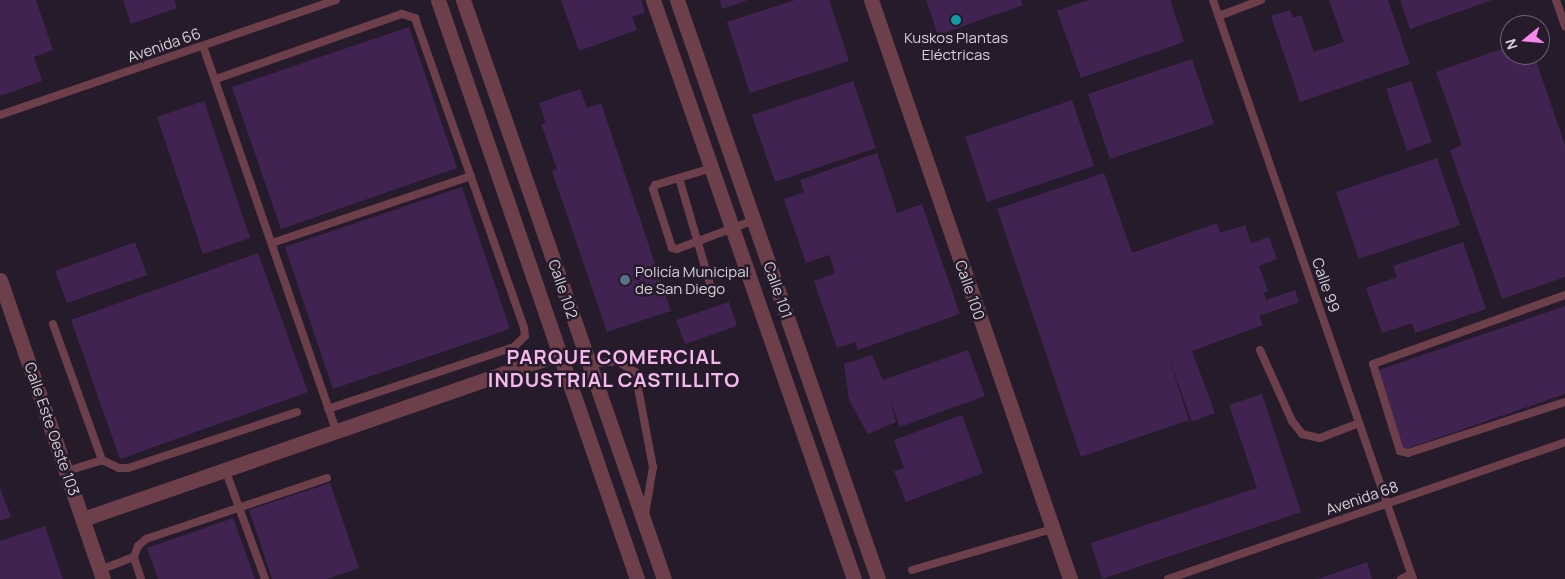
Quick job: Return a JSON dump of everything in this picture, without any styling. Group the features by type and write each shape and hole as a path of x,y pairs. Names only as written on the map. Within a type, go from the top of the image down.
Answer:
{"street":[{"name":"Calle 102","path":"438,0 638,579"},
{"name":"Calle 102","path":"463,0 664,579"},
{"name":"Calle 101","path":"653,0 854,579"},
{"name":"Calle 101","path":"677,0 878,579"},
{"name":"Calle 100","path":"871,0 1070,579"},
{"name":"Calle Este Oeste 103","path":"0,280 67,471 101,575"},
{"path":"83,518 559,354"}],"lane":[{"name":"Avenida 66","path":"0,115 336,0"},
{"name":"Calle 99","path":"1214,0 1412,576"},
{"path":"1219,16 1261,0"},
{"path":"1556,0 1565,26"},
{"path":"216,79 409,14 418,25 524,328 522,343 328,410"},
{"path":"203,46 216,79 336,431"},
{"path":"712,168 655,185 653,189 655,197 672,248 677,250 754,220"},
{"path":"272,243 470,176"},
{"path":"678,178 710,284"},
{"path":"1565,295 1373,364 1400,451 1408,453 1565,402"},
{"path":"54,324 102,460"},
{"path":"1260,350 1292,421 1302,434 1320,438 1359,423"},
{"path":"589,364 618,361 635,372 653,467 644,522"},
{"path":"67,471 102,460 119,468 128,468 297,412"},
{"name":"Avenida 68","path":"1168,579 1565,442"},
{"path":"225,470 265,579"},
{"path":"141,579 134,557 138,546 146,539 327,478"},
{"path":"912,570 1052,529"},
{"path":"101,575 134,557"},
{"path":"1402,579 1412,576"}],"building":[{"path":"0,0 36,0 53,50 34,57 42,81 0,96"},
{"path":"123,0 174,0 177,8 131,24"},
{"path":"561,0 641,0 645,12 632,17 637,30 579,51"},
{"path":"720,0 748,0 722,9"},
{"path":"795,0 829,0 849,61 750,93 727,22"},
{"name":"Kuskos Plantas Eléctricas","path":"926,0 1021,0 1023,5 938,35"},
{"path":"1088,0 1170,0 1184,42 1081,78 1057,11"},
{"path":"1329,0 1388,0 1410,64 1300,102 1271,16 1290,10 1293,18 1301,15 1314,52 1344,42"},
{"path":"1400,0 1492,0 1410,29"},
{"path":"409,27 457,168 281,229 232,87"},
{"path":"1500,50 1500,65 1537,65 1565,145 1565,277 1502,299 1450,150 1462,145 1436,72"},
{"path":"1192,59 1214,124 1110,159 1088,94"},
{"path":"853,81 876,148 775,182 752,115"},
{"path":"1411,81 1432,142 1407,151 1386,89"},
{"path":"580,89 587,108 601,103 671,311 607,332 552,171 557,169 541,124 546,123 539,103"},
{"path":"1072,100 1094,166 987,202 965,137"},
{"path":"204,101 250,238 203,254 157,117"},
{"path":"877,153 897,213 922,204 960,314 858,350 855,342 837,348 814,281 835,273 832,263 829,255 806,263 784,199 804,192 800,180"},
{"path":"1437,158 1460,225 1359,259 1336,192"},
{"path":"1104,173 1132,253 1217,223 1220,233 1245,225 1251,243 1269,237 1277,259 1259,266 1268,291 1264,293 1266,300 1295,290 1299,302 1259,316 1263,325 1192,351 1215,413 1192,422 1168,355 1189,420 1081,457 997,209"},
{"path":"462,187 510,329 333,389 285,247"},
{"path":"135,242 147,275 67,303 55,271"},
{"path":"1463,242 1486,309 1415,333 1412,323 1382,333 1366,288 1397,277 1393,266"},
{"path":"258,253 308,392 120,459 71,320"},
{"path":"729,302 737,326 685,344 676,320"},
{"path":"1565,306 1565,394 1403,450 1376,371"},
{"path":"968,350 985,396 900,427 890,400 896,422 868,434 849,400 844,364 872,355 883,380"},
{"path":"1262,394 1301,512 1102,579 1091,543 1257,488 1229,405"},
{"path":"962,415 983,473 906,502 894,471 904,468 894,440"},
{"path":"330,483 359,568 327,579 272,579 249,510"},
{"path":"0,488 11,517 0,521"},
{"path":"233,518 255,579 158,579 147,548"},
{"path":"45,526 63,579 0,579 0,541"},
{"path":"1367,562 1372,579 1318,579"}],"place":[{"name":"Kuskos Plantas Eléctricas","path":"956,20"},
{"name":"Policía Municipal de San Diego","path":"625,280"}],"district":[{"name":"PARQUE COMERCIAL INDUSTRIAL CASTILLITO","path":"614,368"}]}
